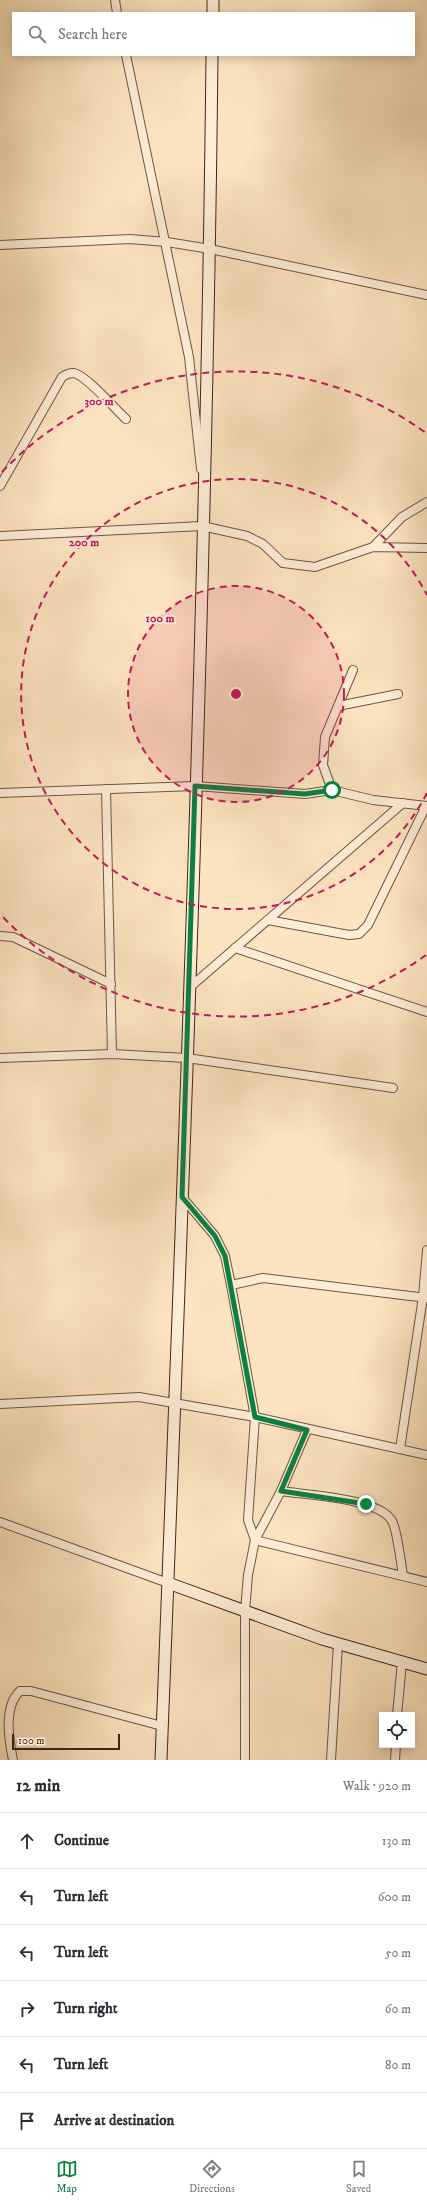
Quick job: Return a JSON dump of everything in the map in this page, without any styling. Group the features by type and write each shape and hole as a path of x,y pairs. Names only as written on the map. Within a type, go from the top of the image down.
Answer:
{"street":[{"path":"114,0 117,12"},
{"path":"212,12 213,0"},
{"path":"126,56 190,357 203,494"},
{"path":"161,1760 187,1058 210,248 212,56"},
{"path":"0,245 130,239 166,242 210,248 427,295"},
{"path":"0,486 3,472 62,377 67,374 75,374 84,378 126,419"},
{"path":"373,547 402,517 427,502"},
{"path":"0,536 202,526 247,536 263,544 283,563 315,566 373,547 427,548"},
{"path":"332,790 323,765 325,737 353,670"},
{"path":"338,706 398,694"},
{"path":"0,793 195,786 305,794 332,790 373,800 426,806 368,925 359,934 348,935 268,920"},
{"path":"106,789 112,1054"},
{"path":"189,988 403,803"},
{"path":"0,936 12,937 111,984"},
{"path":"235,948 427,1012"},
{"path":"0,1058 112,1054 187,1058 393,1088"},
{"path":"182,1197 215,1236 225,1256 255,1417 248,1520 255,1540"},
{"path":"400,1449 425,1298 427,1250"},
{"path":"231,1285 263,1278 425,1298"},
{"path":"0,1404 139,1397 255,1417 307,1430 427,1455"},
{"path":"245,1760 245,1611 248,1575 255,1540 281,1491 307,1430"},
{"path":"281,1491 366,1504 383,1511 392,1521 403,1575"},
{"path":"0,1522 338,1644 427,1669"},
{"path":"255,1540 427,1582"},
{"path":"331,1760 338,1644"},
{"path":"397,1712 402,1662"},
{"path":"13,1760 8,1739 9,1719 14,1697 20,1691 31,1691 162,1726"},
{"path":"395,1760 396,1748"}],"route":[{"path":"332,790 305,794 195,786 182,1197 215,1236 225,1256 255,1417 307,1430 281,1491 366,1504"}]}
